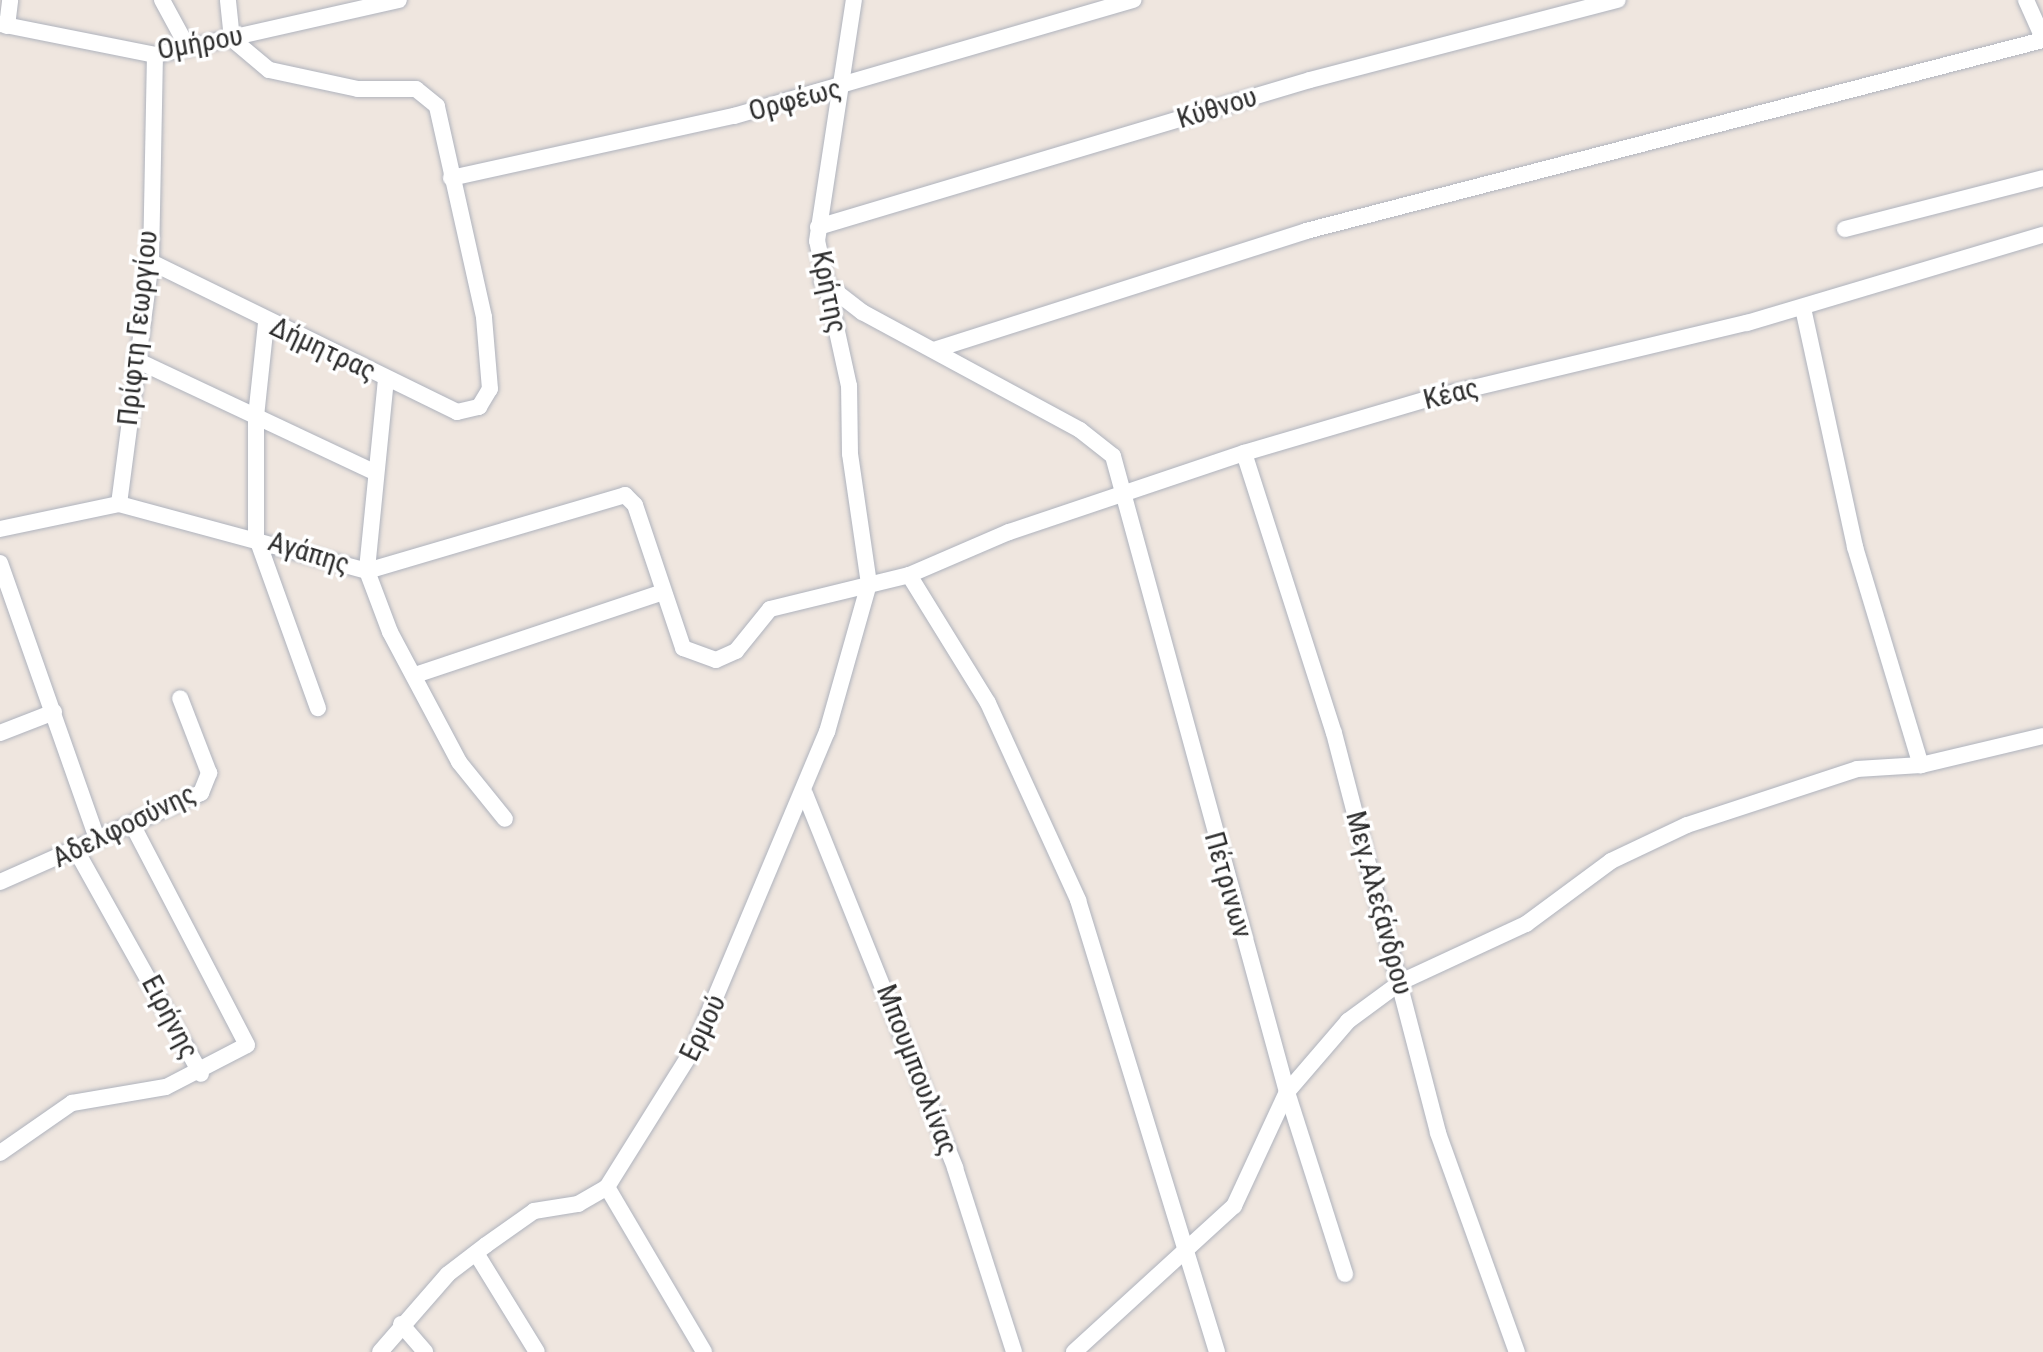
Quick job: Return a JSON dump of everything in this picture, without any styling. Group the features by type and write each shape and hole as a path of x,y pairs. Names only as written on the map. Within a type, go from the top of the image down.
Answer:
{"street":[{"path":"3,25 10,0"},
{"path":"162,0 187,46"},
{"path":"228,0 232,39 269,70 358,89 416,89 437,106 451,178"},
{"name":"Ομήρου","path":"3,25 155,55 399,0"},
{"name":"Κρήτης","path":"854,0 836,89 818,227 822,281 849,386 850,454 869,584"},
{"name":"Ορφέως","path":"451,178 836,89 1134,0"},
{"name":"Κύθνου","path":"818,227 1310,80 1618,0"},
{"path":"934,350 1306,231 2043,39 2026,0"},
{"name":"Πρίφτη Γεωργίου","path":"119,504 151,262 155,55"},
{"name":"Δήμητρας","path":"151,262 266,323 457,412 479,407 490,389 484,317 451,178"},
{"path":"1845,229 2043,178"},
{"name":"Κέας","path":"612,497 630,497 635,505 660,593 683,648 716,660 736,651 770,609 909,575 1124,493 1244,453 1431,398 1803,308 2043,235"},
{"name":"Πέτρινων","path":"822,281 862,312 1101,444 1122,474 1124,493 1287,1092 1345,1274"},
{"path":"1803,308 1855,547 1921,765"},
{"path":"266,323 256,417 256,536 318,708"},
{"path":"136,360 374,472"},
{"path":"386,379 374,472 367,571 390,632 418,674 459,762 505,819"},
{"name":"Μεγ.Αλεξάνδρου","path":"1244,453 1334,733 1438,1133 1517,1352"},
{"name":"Αγάπης","path":"0,529 119,504 256,536 367,571 612,497"},
{"path":"0,563 6,606 54,712 97,839"},
{"path":"909,575 988,703 1078,900 1115,1003 1183,1254 1217,1352"},
{"name":"Ερμού","path":"607,1187 694,1048 805,794 853,657 869,584"},
{"path":"418,674 660,593"},
{"name":"Αδελφοσύνης","path":"0,882 77,852 97,839 193,798 209,780 180,698"},
{"path":"0,733 54,712"},
{"path":"1074,1352 1234,1206 1287,1092 1348,1021 1401,982 1526,924 1611,861 1687,825 1857,769 1921,765 2043,736"},
{"name":"Μπουμπουλίνας","path":"805,794 955,1168 1014,1352"},
{"path":"132,824 243,1030 244,1050 201,1074"},
{"name":"Ειρήνης","path":"0,1153 72,1103 201,1074 77,852"},
{"path":"380,1352 401,1324 476,1253 534,1211 578,1204 607,1187 704,1352"},
{"path":"476,1253 537,1352"},
{"path":"401,1324 425,1352"}]}
